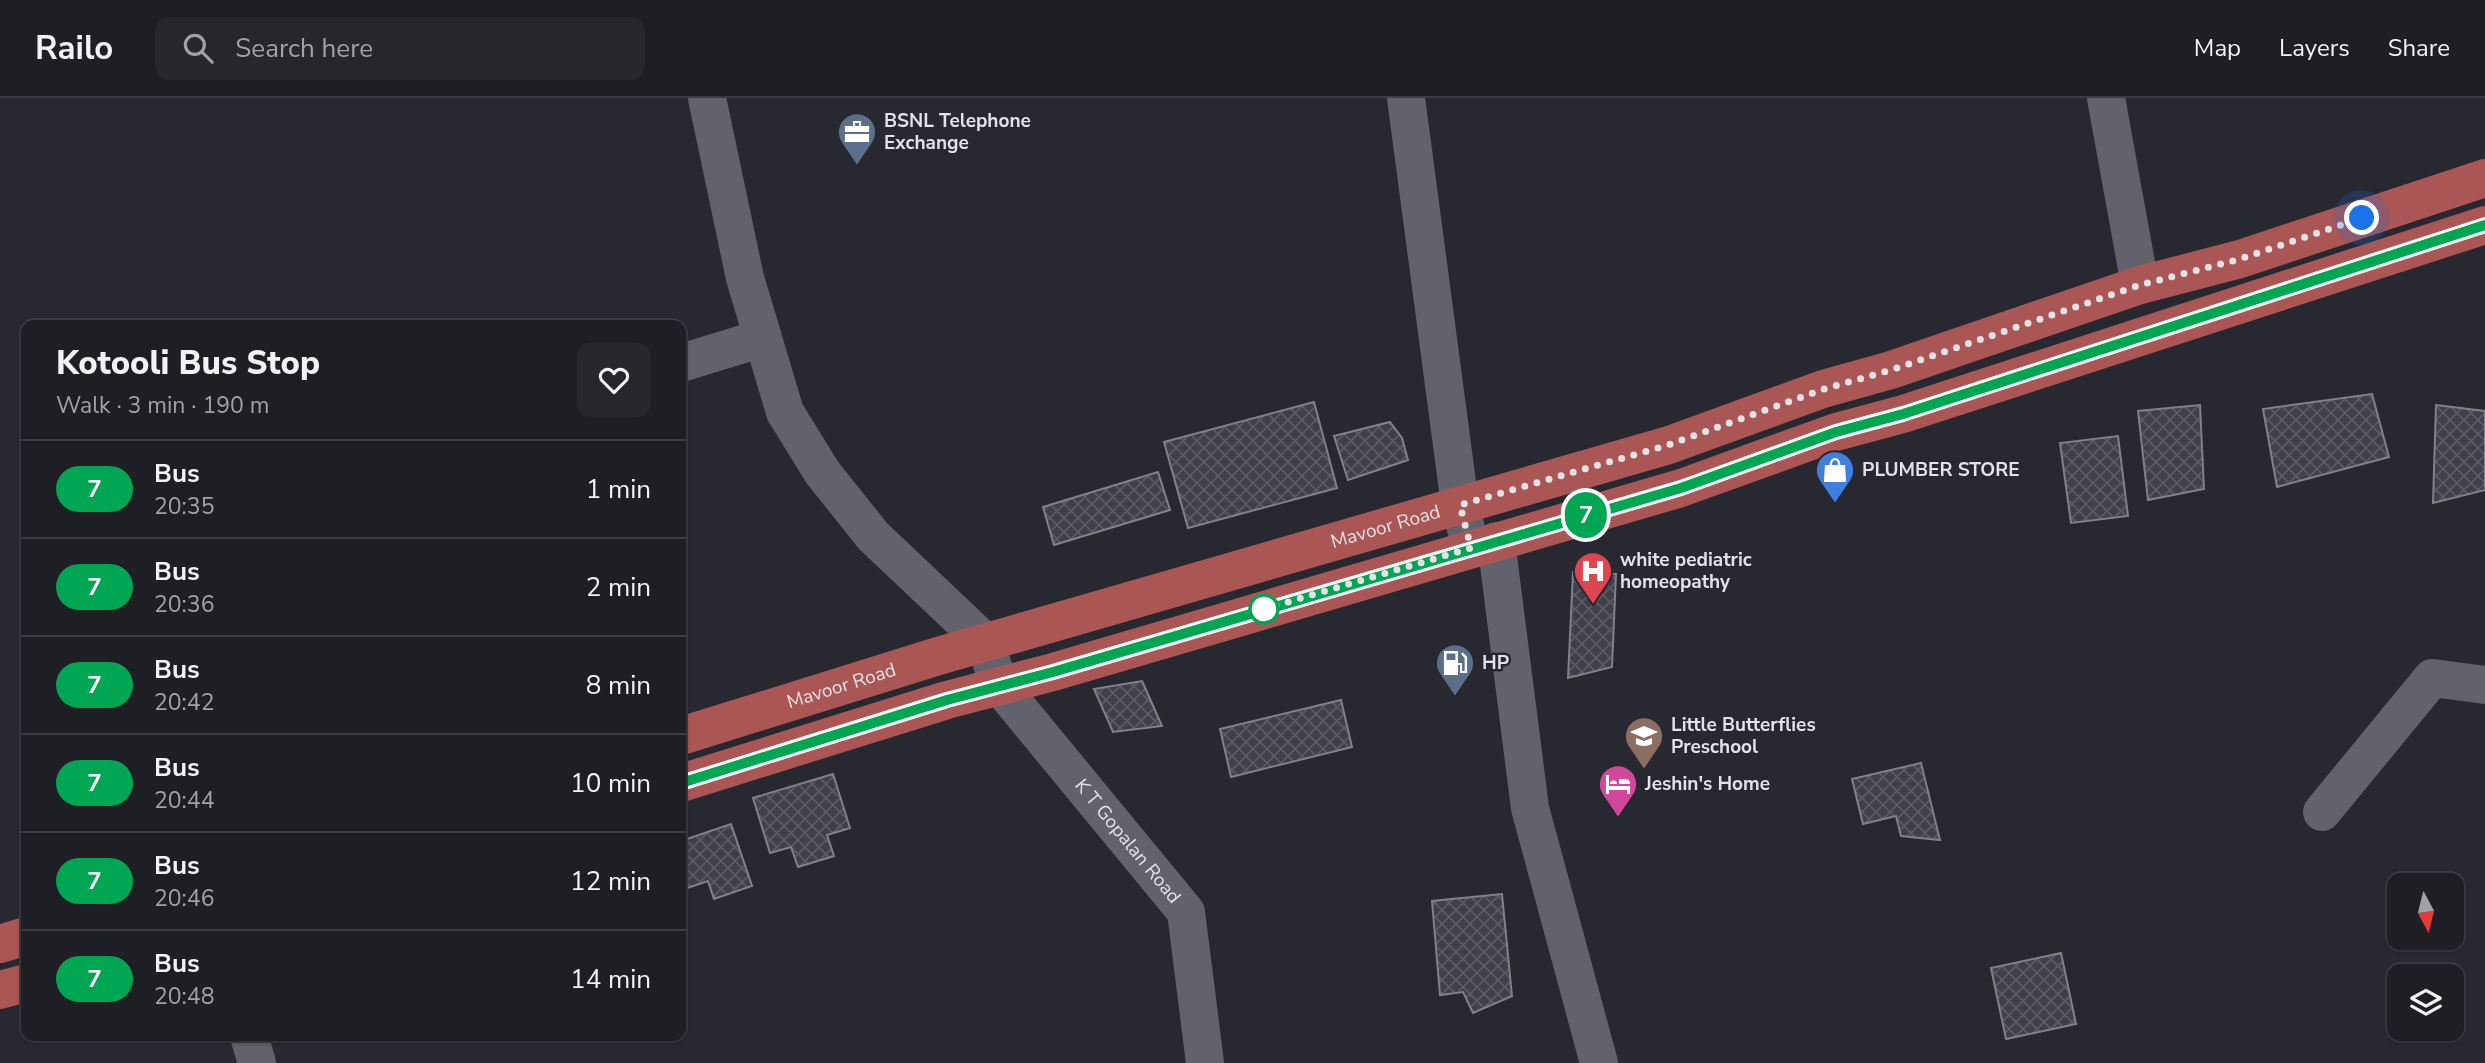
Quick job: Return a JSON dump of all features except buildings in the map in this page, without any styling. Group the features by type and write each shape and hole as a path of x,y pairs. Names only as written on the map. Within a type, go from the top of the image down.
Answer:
{"main road":[{"name":"Mavoor Road","path":"686,734 985,642 1035,638 1460,505 1668,445 1824,389 1891,370 2140,285 2240,259 2485,178"},
{"path":"686,781 999,685 1053,672 1681,488 1836,432 1903,414 2485,225"},
{"path":"0,944 21,938"},
{"path":"0,990 21,984"}],"street":[{"path":"707,98 746,278 785,412 822,472 873,536 985,642 999,685"},
{"path":"1406,98 1460,505 1483,545 1530,808 1599,1063"},
{"path":"2106,98 2140,285"},
{"path":"686,361 763,338"},
{"path":"2322,812 2432,678 2485,685"},
{"name":"K T Gopalan Road","path":"999,685 1186,912 1205,1063"},
{"path":"250,1041 257,1063"}],"bus line":[{"name":"7","path":"686,781 947,700 1053,672 1178,633 1681,488 1836,432 1903,414 2485,225"}],"place":[{"name":"BSNL Telephone Exchange","path":"857,166"},
{"name":"PLUMBER STORE","path":"1835,504"},
{"name":"white pediatric homeopathy","path":"1593,605"},
{"name":"HP","path":"1455,697"},
{"name":"Little Butterflies Preschool","path":"1644,770"},
{"name":"Jeshin's Home","path":"1618,818"}],"route":[{"path":"1264,609 1471,548 1460,505 1668,445 1824,389 1891,370 2140,285 2240,259 2362,218"}]}
